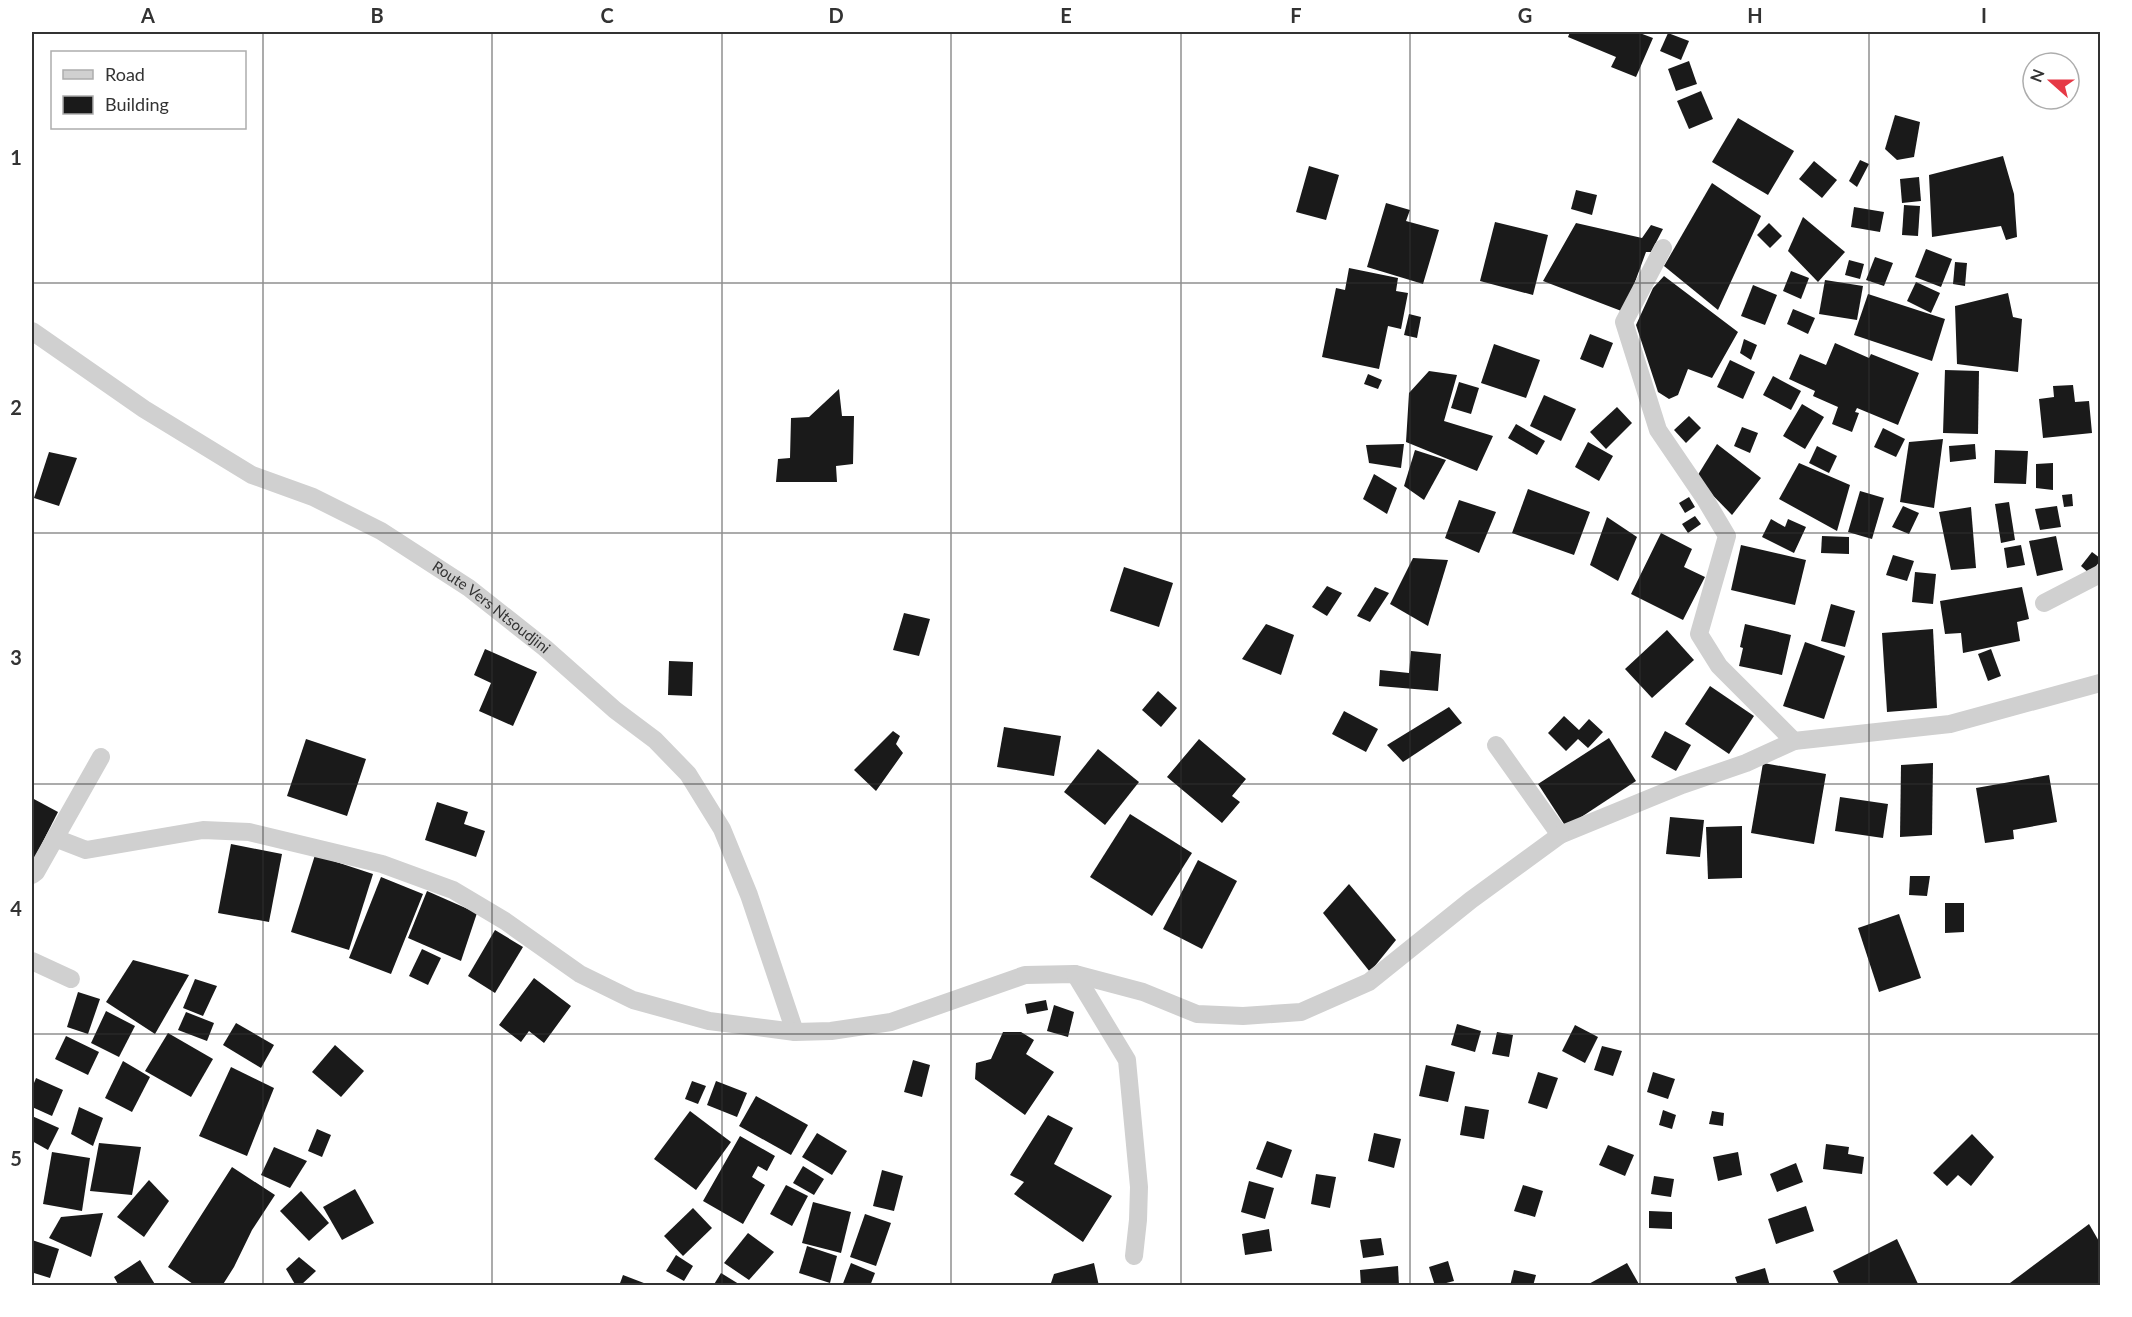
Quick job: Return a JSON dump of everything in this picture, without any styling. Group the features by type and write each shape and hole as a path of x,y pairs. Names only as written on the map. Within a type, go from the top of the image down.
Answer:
{"street":[{"path":"1663,248 1624,322 1658,430 1727,536 1699,634 1719,666 1794,741"},
{"name":"Route Vers Ntsoudjini","path":"32,331 144,409 252,475 313,497 381,531 459,582 545,648 615,710 655,740 688,774 722,829 749,895 795,1032"},
{"path":"2044,603 2100,574"},
{"path":"55,838 86,850 203,830 249,832 382,864 453,890 505,921 580,974 633,1000 709,1022 795,1032 831,1031 891,1022 1025,975 1075,974 1143,992 1197,1014 1243,1016 1301,1012 1369,982 1472,900 1560,835 1682,785 1746,764 1794,741 1950,724 2100,683"},
{"path":"1496,745 1560,835"},
{"path":"32,876 101,758"},
{"path":"32,961 71,979"},
{"path":"1075,974 1127,1060 1139,1187 1134,1256"}],"building":[{"path":"1570,32 1637,32 1653,38 1636,77 1611,67 1616,57 1568,37"},
{"path":"1668,33 1689,41 1681,60 1660,51"},
{"path":"1689,61 1697,84 1676,91 1668,69"},
{"path":"1701,91 1713,119 1689,129 1677,101"},
{"path":"1895,115 1920,122 1914,157 1897,160 1885,149"},
{"path":"1738,118 1794,151 1768,195 1712,162"},
{"path":"2003,156 2014,194 2017,237 2006,240 2001,226 1932,237 1929,175"},
{"path":"1860,160 1869,164 1857,187 1849,181"},
{"path":"1814,161 1837,180 1822,198 1799,179"},
{"path":"1309,166 1339,175 1326,220 1296,212"},
{"path":"1919,177 1921,201 1902,203 1900,179"},
{"path":"1712,183 1761,216 1718,310 1664,266"},
{"path":"1576,190 1597,195 1592,215 1571,209"},
{"path":"1386,203 1410,210 1406,221 1439,230 1423,284 1367,267"},
{"path":"1904,205 1920,206 1918,236 1902,235"},
{"path":"1854,207 1884,212 1880,232 1851,227"},
{"path":"1803,217 1845,252 1818,282 1788,251"},
{"path":"1495,222 1548,235 1533,295 1480,281"},
{"path":"1576,223 1642,238 1651,225 1663,229 1651,252 1646,252 1624,312 1543,281"},
{"path":"1769,223 1782,236 1770,248 1757,235"},
{"path":"1926,249 1952,259 1941,287 1915,277"},
{"path":"1875,257 1893,263 1884,286 1866,280"},
{"path":"1849,260 1864,264 1860,279 1845,275"},
{"path":"1955,262 1967,263 1965,286 1953,284"},
{"path":"1349,268 1398,278 1396,291 1408,293 1401,329 1388,326 1379,369 1322,357 1336,288 1345,290"},
{"path":"1791,271 1809,278 1801,299 1783,291"},
{"path":"1664,276 1738,332 1712,378 1688,369 1678,395 1669,399 1658,392 1636,325 1653,288"},
{"path":"1825,280 1863,286 1857,320 1819,314"},
{"path":"1916,282 1940,293 1931,313 1907,301"},
{"path":"1753,285 1777,295 1765,325 1741,316"},
{"path":"2008,293 2013,317 2022,319 2018,372 1957,364 1955,306"},
{"path":"1868,294 1945,319 1932,361 1854,335"},
{"path":"1793,309 1815,318 1808,334 1787,324"},
{"path":"1409,314 1421,317 1417,338 1404,335"},
{"path":"1590,334 1613,343 1603,368 1580,359"},
{"path":"1744,339 1757,345 1751,360 1740,353"},
{"path":"1835,343 1869,358 1871,354 1919,373 1898,425 1857,408 1855,412 1859,413 1852,432 1832,424 1838,407 1813,396 1815,391 1789,379 1800,354 1826,365"},
{"path":"1494,344 1540,360 1526,398 1481,383"},
{"path":"1730,360 1755,372 1743,399 1717,387"},
{"path":"1945,370 1979,371 1978,434 1943,433"},
{"path":"1429,371 1457,375 1444,421 1493,436 1477,471 1406,442 1409,393"},
{"path":"1368,374 1382,380 1378,389 1364,384"},
{"path":"1773,376 1801,391 1791,410 1763,395"},
{"path":"1459,382 1479,388 1471,414 1451,408"},
{"path":"2073,385 2075,402 2089,401 2092,433 2043,438 2039,399 2054,397 2053,386"},
{"path":"839,389 842,416 854,416 853,464 836,466 837,482 776,482 778,459 790,458 791,418 809,417"},
{"path":"1544,395 1576,409 1561,441 1530,426"},
{"path":"1802,404 1824,417 1805,449 1783,436"},
{"path":"1617,407 1632,423 1606,449 1590,432"},
{"path":"1689,416 1701,428 1686,443 1674,430"},
{"path":"1516,424 1545,441 1537,455 1508,438"},
{"path":"1742,427 1758,433 1750,453 1734,446"},
{"path":"1883,428 1905,439 1896,457 1874,447"},
{"path":"1943,439 1934,508 1900,502 1909,442"},
{"path":"1588,442 1613,456 1599,481 1575,467"},
{"path":"1404,444 1401,468 1369,463 1366,445"},
{"path":"1717,444 1761,478 1732,515 1696,478"},
{"path":"1975,444 1976,459 1950,462 1949,446"},
{"path":"1817,446 1837,456 1829,473 1809,463"},
{"path":"1415,450 1446,460 1424,500 1404,486"},
{"path":"1995,450 2028,451 2026,484 1994,483"},
{"path":"49,452 77,458 59,506 34,498"},
{"path":"1799,463 1850,485 1837,531 1779,499"},
{"path":"2053,463 2053,490 2036,488 2036,464"},
{"path":"1374,474 1397,488 1387,514 1363,499"},
{"path":"1528,489 1590,512 1574,555 1512,533"},
{"path":"1860,491 1884,498 1872,539 1848,532"},
{"path":"2072,494 2073,506 2064,507 2062,495"},
{"path":"1689,497 1695,507 1685,513 1679,503"},
{"path":"1459,500 1496,512 1479,553 1445,538"},
{"path":"2009,502 2015,540 2001,543 1995,504"},
{"path":"1903,506 1919,513 1909,534 1892,527"},
{"path":"2057,506 2061,527 2040,530 2035,509"},
{"path":"1971,507 1976,568 1951,570 1939,512"},
{"path":"1695,516 1701,524 1688,533 1682,524"},
{"path":"1607,517 1637,537 1618,581 1590,565"},
{"path":"1771,519 1785,527 1788,519 1806,527 1794,553 1762,537"},
{"path":"1661,533 1692,549 1684,567 1705,577 1683,620 1631,594"},
{"path":"1822,536 1849,537 1849,554 1821,553"},
{"path":"2056,536 2063,570 2037,576 2029,541"},
{"path":"1741,545 1806,560 1795,605 1731,590"},
{"path":"2021,545 2025,565 2007,568 2004,548"},
{"path":"2092,552 2100,558 2100,561 2090,574 2081,566"},
{"path":"1893,555 1914,561 1907,581 1886,575"},
{"path":"1413,558 1448,560 1428,626 1390,604"},
{"path":"1124,567 1173,583 1159,627 1110,611"},
{"path":"1915,572 1936,574 1933,604 1912,602"},
{"path":"1327,586 1342,593 1327,616 1312,607"},
{"path":"1375,587 1389,593 1370,622 1357,616"},
{"path":"2022,587 2029,619 2017,622 2020,641 1963,653 1961,633 1945,634 1940,601"},
{"path":"1831,604 1855,611 1845,647 1821,641"},
{"path":"904,613 930,619 919,656 893,650"},
{"path":"1266,624 1294,635 1281,675 1242,659"},
{"path":"1745,624 1791,635 1782,675 1739,666"},
{"path":"1933,629 1937,708 1887,712 1882,633"},
{"path":"1667,630 1694,660 1652,698 1625,669"},
{"path":"1805,642 1845,656 1824,719 1783,706"},
{"path":"485,649 537,672 513,726 479,711 491,683 474,675"},
{"path":"1991,649 2001,676 1988,681 1978,654"},
{"path":"1411,651 1441,654 1438,691 1379,686 1380,670 1409,673"},
{"path":"669,661 693,662 692,696 668,695"},
{"path":"1710,686 1754,716 1729,754 1685,724"},
{"path":"1158,691 1177,708 1161,727 1142,710"},
{"path":"1449,707 1462,723 1403,762 1387,745"},
{"path":"1344,711 1378,729 1366,752 1332,734"},
{"path":"1564,716 1579,730 1589,719 1603,732 1588,748 1578,739 1566,751 1548,733"},
{"path":"1004,727 1061,736 1054,776 997,767"},
{"path":"893,731 900,736 896,744 903,753 876,791 854,770"},
{"path":"1665,731 1691,745 1676,771 1651,757"},
{"path":"1609,738 1636,781 1566,827 1538,784"},
{"path":"306,739 366,759 347,816 287,796"},
{"path":"1199,739 1246,779 1232,796 1240,802 1222,823 1167,777"},
{"path":"1098,749 1139,782 1105,825 1064,792"},
{"path":"1763,763 1826,774 1814,844 1751,833"},
{"path":"1933,763 1932,835 1900,837 1901,765"},
{"path":"2049,775 2057,822 2013,830 2014,839 1985,843 1976,788"},
{"path":"1840,797 1888,804 1883,838 1835,831"},
{"path":"32,798 58,812 32,863"},
{"path":"437,802 468,812 464,824 485,831 476,857 425,840"},
{"path":"1130,814 1192,853 1152,916 1090,877"},
{"path":"1670,817 1704,820 1700,857 1666,854"},
{"path":"1742,826 1742,878 1708,879 1706,827"},
{"path":"231,844 282,854 269,922 218,913"},
{"path":"315,855 373,874 349,950 291,932"},
{"path":"1198,860 1237,881 1202,949 1163,929"},
{"path":"1910,876 1930,876 1927,896 1909,895"},
{"path":"381,877 423,894 391,974 349,958"},
{"path":"1349,884 1396,940 1370,972 1323,913"},
{"path":"427,891 477,913 461,961 408,938"},
{"path":"1945,903 1964,903 1964,932 1945,933"},
{"path":"1899,914 1921,978 1879,992 1858,928"},
{"path":"495,930 523,947 495,993 468,976"},
{"path":"422,949 441,958 428,985 409,976"},
{"path":"133,960 189,975 155,1034 106,1002"},
{"path":"534,978 571,1006 544,1043 529,1031 521,1042 499,1025"},
{"path":"195,979 217,986 203,1016 183,1008"},
{"path":"78,992 100,999 88,1034 67,1027"},
{"path":"1046,1000 1048,1010 1027,1014 1025,1004"},
{"path":"1054,1005 1074,1012 1068,1037 1047,1031"},
{"path":"106,1011 135,1026 119,1057 91,1043"},
{"path":"186,1012 214,1023 207,1041 178,1030"},
{"path":"236,1023 274,1045 261,1068 223,1045"},
{"path":"1457,1024 1481,1031 1475,1052 1451,1045"},
{"path":"1575,1025 1598,1037 1585,1063 1562,1051"},
{"path":"1003,1032 1021,1032 1034,1040 1026,1054 1054,1072 1025,1115 975,1079 976,1063 991,1059"},
{"path":"1497,1032 1513,1035 1509,1057 1492,1054"},
{"path":"168,1033 213,1059 191,1097 145,1071"},
{"path":"66,1036 99,1052 88,1075 55,1059"},
{"path":"335,1045 364,1071 341,1097 312,1072"},
{"path":"1602,1046 1622,1051 1613,1076 1594,1070"},
{"path":"913,1060 930,1065 922,1097 904,1092"},
{"path":"123,1061 150,1077 132,1112 105,1098"},
{"path":"1426,1065 1455,1072 1448,1102 1419,1096"},
{"path":"231,1067 274,1088 247,1156 199,1136"},
{"path":"1538,1072 1558,1078 1547,1109 1528,1103"},
{"path":"1653,1072 1675,1079 1668,1099 1647,1092"},
{"path":"36,1078 63,1090 52,1116 32,1107 32,1088"},
{"path":"692,1081 706,1086 698,1104 685,1099"},
{"path":"716,1081 747,1093 737,1117 707,1105"},
{"path":"756,1096 808,1125 791,1155 739,1126"},
{"path":"1465,1106 1489,1110 1484,1139 1460,1135"},
{"path":"79,1107 103,1118 93,1146 71,1134"},
{"path":"1663,1110 1676,1115 1672,1129 1659,1125"},
{"path":"690,1111 731,1142 696,1190 654,1159"},
{"path":"1712,1111 1724,1113 1723,1126 1709,1124"},
{"path":"1048,1115 1073,1128 1054,1164 1112,1196 1083,1242 1014,1194 1024,1182 1010,1175"},
{"path":"32,1116 59,1128 48,1150 32,1141"},
{"path":"317,1129 331,1135 322,1157 308,1151"},
{"path":"817,1133 847,1151 832,1175 802,1157"},
{"path":"1374,1133 1401,1139 1394,1168 1368,1161"},
{"path":"1972,1134 1994,1157 1971,1186 1958,1175 1947,1186 1933,1173"},
{"path":"740,1136 775,1156 767,1171 758,1166 752,1177 765,1185 743,1224 703,1201"},
{"path":"1267,1141 1292,1150 1282,1178 1256,1169"},
{"path":"99,1143 141,1147 132,1195 90,1191"},
{"path":"1826,1144 1849,1147 1848,1154 1864,1157 1862,1174 1823,1169"},
{"path":"1608,1145 1634,1155 1625,1176 1599,1165"},
{"path":"274,1147 307,1161 290,1188 261,1175"},
{"path":"52,1152 90,1158 82,1211 43,1204"},
{"path":"1738,1152 1742,1175 1718,1181 1713,1157"},
{"path":"1796,1163 1803,1182 1777,1192 1770,1174"},
{"path":"803,1166 824,1179 814,1195 793,1183"},
{"path":"232,1167 275,1195 252,1230 222,1286 196,1286 168,1267"},
{"path":"882,1170 903,1176 894,1211 873,1206"},
{"path":"1316,1174 1336,1177 1330,1208 1311,1204"},
{"path":"1654,1176 1674,1179 1671,1197 1651,1194"},
{"path":"149,1180 169,1201 144,1237 117,1217"},
{"path":"1249,1181 1274,1188 1265,1219 1241,1212"},
{"path":"786,1185 808,1196 792,1226 770,1214"},
{"path":"1523,1185 1543,1191 1535,1217 1514,1211"},
{"path":"355,1189 374,1223 342,1240 323,1207"},
{"path":"301,1191 329,1223 309,1241 280,1211"},
{"path":"813,1202 851,1212 841,1253 802,1243"},
{"path":"1806,1206 1814,1231 1776,1244 1768,1219"},
{"path":"693,1208 712,1228 683,1256 664,1236"},
{"path":"1649,1211 1672,1212 1672,1229 1649,1228"},
{"path":"103,1213 91,1257 49,1238 61,1217"},
{"path":"865,1214 891,1223 876,1266 850,1257"},
{"path":"2089,1224 2100,1243 2100,1286 2006,1286"},
{"path":"1269,1229 1272,1251 1245,1255 1242,1234"},
{"path":"748,1233 774,1252 749,1280 724,1263"},
{"path":"1381,1238 1384,1255 1363,1258 1360,1240"},
{"path":"1897,1239 1919,1286 1840,1286 1833,1271"},
{"path":"32,1240 59,1249 50,1278 34,1273 32,1278"},
{"path":"807,1246 837,1256 830,1283 799,1273"},
{"path":"676,1255 693,1266 684,1281 666,1271"},
{"path":"299,1257 316,1271 300,1286 296,1286 286,1269"},
{"path":"140,1260 156,1286 119,1286 114,1277"},
{"path":"1448,1261 1454,1281 1435,1286 1429,1267"},
{"path":"851,1263 875,1273 870,1286 842,1286"},
{"path":"1094,1263 1099,1286 1050,1286 1054,1274"},
{"path":"1627,1263 1640,1286 1585,1286"},
{"path":"1398,1266 1399,1286 1361,1286 1360,1270"},
{"path":"1765,1268 1770,1286 1738,1286 1735,1277"},
{"path":"1514,1270 1536,1275 1533,1286 1510,1286"},
{"path":"721,1273 742,1286 713,1286"},
{"path":"623,1275 649,1285 649,1286 619,1286"}]}
